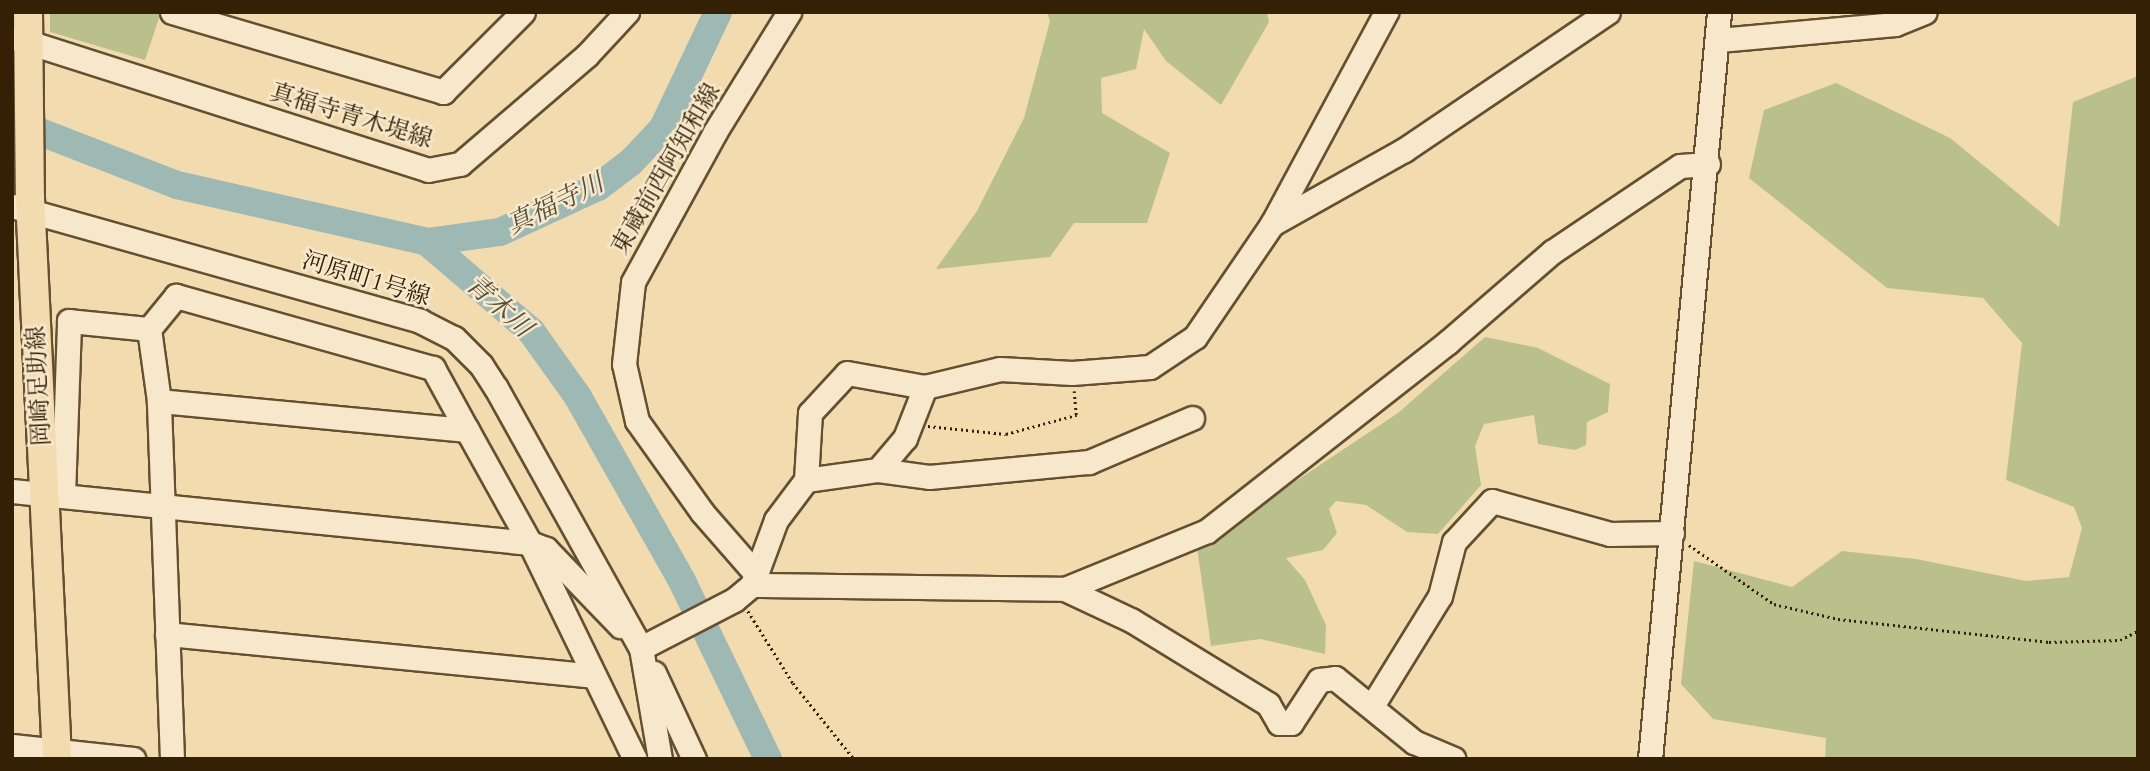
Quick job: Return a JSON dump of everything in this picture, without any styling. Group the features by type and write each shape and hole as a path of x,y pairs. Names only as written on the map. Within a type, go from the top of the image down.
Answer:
{"main road":[{"name":"岡崎足助線","path":"28,12 23,46 25,205 54,495 57,755"}],"street":[{"path":"173,12 443,92 523,12"},
{"name":"真福寺青木堤線","path":"23,46 428,170 460,164 587,55 627,12"},
{"name":"東蔵前西阿知和線","path":"745,589 702,512 637,421 624,364 632,282 715,132 789,12"},
{"path":"745,589 776,520 806,480 810,413 847,373 925,387 1000,369 1072,373 1150,367 1195,337 1272,224 1386,12"},
{"path":"1272,224 1404,150 1608,12"},
{"path":"1650,759 1708,164 1719,12"},
{"path":"1719,40 1895,24 1925,12"},
{"path":"641,648 745,589 1065,589 1207,531 1448,342 1552,252 1680,166 1708,164"},
{"name":"河原町1号線","path":"25,205 420,321 454,338 481,365 496,388 641,648"},
{"path":"172,759 159,401 149,329 176,296 433,369 530,543 592,676 635,759"},
{"path":"54,495 69,321 149,329"},
{"path":"878,470 905,438 925,387"},
{"path":"159,401 467,430"},
{"path":"806,480 878,470 929,477 1089,462 1192,418"},
{"path":"12,491 530,543 546,549 641,648 694,759"},
{"path":"1372,706 1440,596 1454,542 1492,501 1610,534 1672,533"},
{"path":"1065,589 1131,620 1268,704 1279,723 1291,723 1319,680 1335,678 1414,742 1454,759"},
{"path":"167,634 592,676"},
{"path":"641,648 660,759"},
{"path":"12,747 57,755 133,759"}],"path":[{"path":"911,423 956,432 1006,434 1076,415 1072,373"},
{"path":"1672,533 1774,604 1838,619 2049,642 2120,640 2138,631"},
{"path":"745,589 793,683 854,759"}],"green space":[{"path":"50,12 161,12 145,60 50,32"},
{"path":"1047,12 1267,12 1269,22 1221,105 1166,61 1144,29 1136,69 1101,78 1102,113 1170,153 1147,223 1074,223 1050,257 936,269 977,211 1024,118 1050,21"},
{"path":"2138,76 2138,759 1825,759 1826,738 1713,719 1681,684 1694,561 1792,587 1842,551 1916,559 2026,581 2069,577 2082,528 2074,507 2006,480 2022,343 1983,298 1887,288 1749,178 1764,110 1836,83 1950,138 2059,227 2073,102"},
{"path":"1485,337 1538,348 1610,384 1608,412 1587,422 1586,445 1575,450 1538,444 1534,415 1484,424 1475,446 1481,485 1438,534 1407,532 1366,505 1336,501 1329,509 1337,533 1323,550 1286,558 1305,580 1326,625 1325,654 1260,639 1211,646 1197,547 1398,413"}],"waterway":[{"name":"真福寺川","path":"427,242 500,232 598,187 631,162 663,128 718,12"},
{"name":"青木川","path":"12,121 177,185 427,242 531,331 578,397 682,581 768,759"}]}
